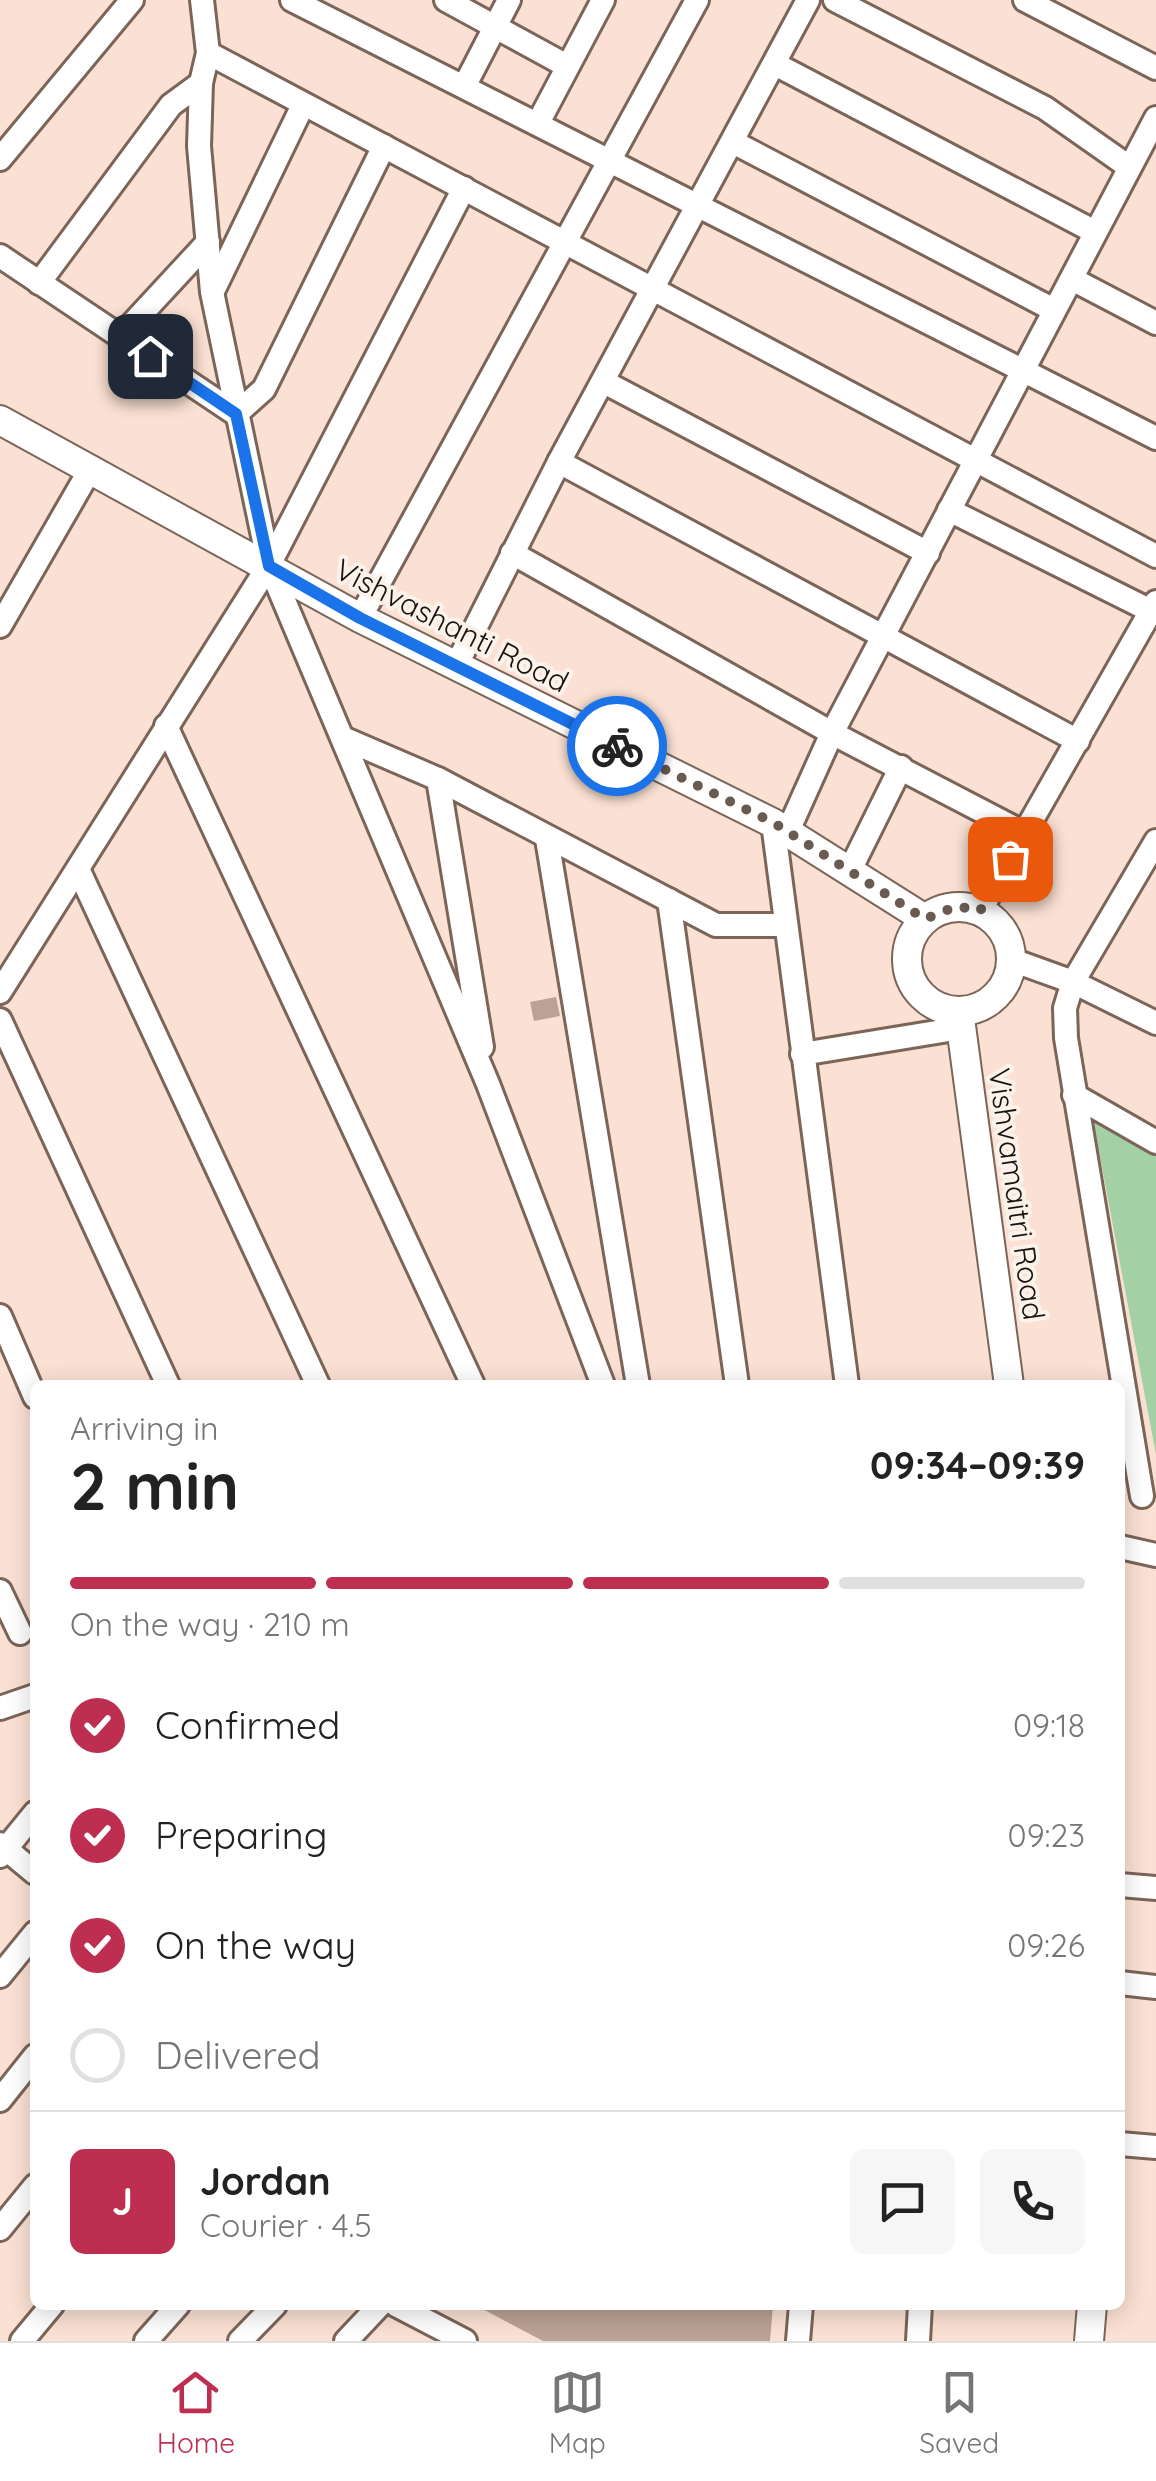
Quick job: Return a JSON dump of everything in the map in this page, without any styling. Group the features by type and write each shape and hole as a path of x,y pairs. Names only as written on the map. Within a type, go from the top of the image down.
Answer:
{"street":[{"path":"0,159 132,0"},
{"path":"202,0 208,53 201,83 199,146 212,292 269,566 488,1084 601,1380"},
{"path":"292,0 1156,438"},
{"path":"446,0 567,66"},
{"path":"466,85 510,0"},
{"path":"538,123 603,0"},
{"path":"360,618 697,0"},
{"path":"456,666 559,462 606,383 808,0"},
{"path":"834,0 1046,108 1129,168"},
{"path":"1025,0 1156,68"},
{"path":"208,53 654,286 973,461 1156,556"},
{"path":"775,64 1095,232"},
{"path":"38,283 170,105 201,83"},
{"path":"212,292 303,105"},
{"path":"846,1380 784,924 781,827 1156,118"},
{"path":"734,142 1054,310"},
{"path":"236,414 264,388 384,146"},
{"path":"0,992 269,566 464,188"},
{"path":"121,336 208,242"},
{"path":"0,256 236,414"},
{"path":"1072,279 1156,323"},
{"path":"606,383 928,552"},
{"name":"Vishvashanti Road","path":"0,420 360,618 781,827 851,868 925,919"},
{"path":"559,462 1078,741"},
{"path":"0,626 91,468"},
{"path":"950,510 1154,606 980,911"},
{"path":"512,553 1024,834"},
{"path":"166,726 472,1380"},
{"path":"343,738 438,779 716,925 784,924"},
{"path":"851,868 901,767"},
{"path":"438,779 488,1084"},
{"path":"547,839 637,1380"},
{"path":"1120,1380 1074,1095 1065,1008 1073,982 1156,841"},
{"path":"78,869 316,1380"},
{"path":"669,900 736,1380"},
{"path":"802,1054 960,1020 1000,992 1012,960 1002,927 980,911 957,906 925,919 908,948 912,983 936,1007 960,1020"},
{"path":"1012,960 1073,982 1156,1022"},
{"path":"0,1020 166,1380"},
{"name":"Vishvamaitri Road","path":"960,1020 1008,1380"},
{"path":"1074,1095 1156,1142"},
{"path":"0,1316 30,1385"},
{"path":"1125,1410 1139,1496"},
{"path":"1125,1549 1155,1558"},
{"path":"0,1590 18,1634"},
{"path":"0,1708 30,1698"},
{"path":"30,1819 2,1850 30,1870"},
{"path":"1125,1885 1156,1888"},
{"path":"0,1976 30,1939"},
{"path":"1125,1984 1156,1988"},
{"path":"0,2100 30,2062"},
{"path":"1125,2144 1156,2147"},
{"path":"0,2229 30,2192"},
{"path":"22,2341 48,2310"},
{"path":"146,2341 174,2310"},
{"path":"240,2341 271,2310"},
{"path":"346,2341 375,2310"},
{"path":"405,2310 458,2340"},
{"path":"798,2341 801,2310"},
{"path":"918,2341 920,2310"},
{"path":"1089,2341 1092,2310"}],"green space":[{"path":"1092,1114 1156,1153 1156,1455"}],"building":[{"path":"556,997 560,1016 534,1021 530,1002"},
{"path":"484,2310 773,2310 770,2341 543,2341"}],"way so far":[{"path":"617,746 774,823 851,868 925,919 957,906 980,911 1010,859"}],"route":[{"path":"150,356 236,414 269,566 360,618 617,746"}]}
